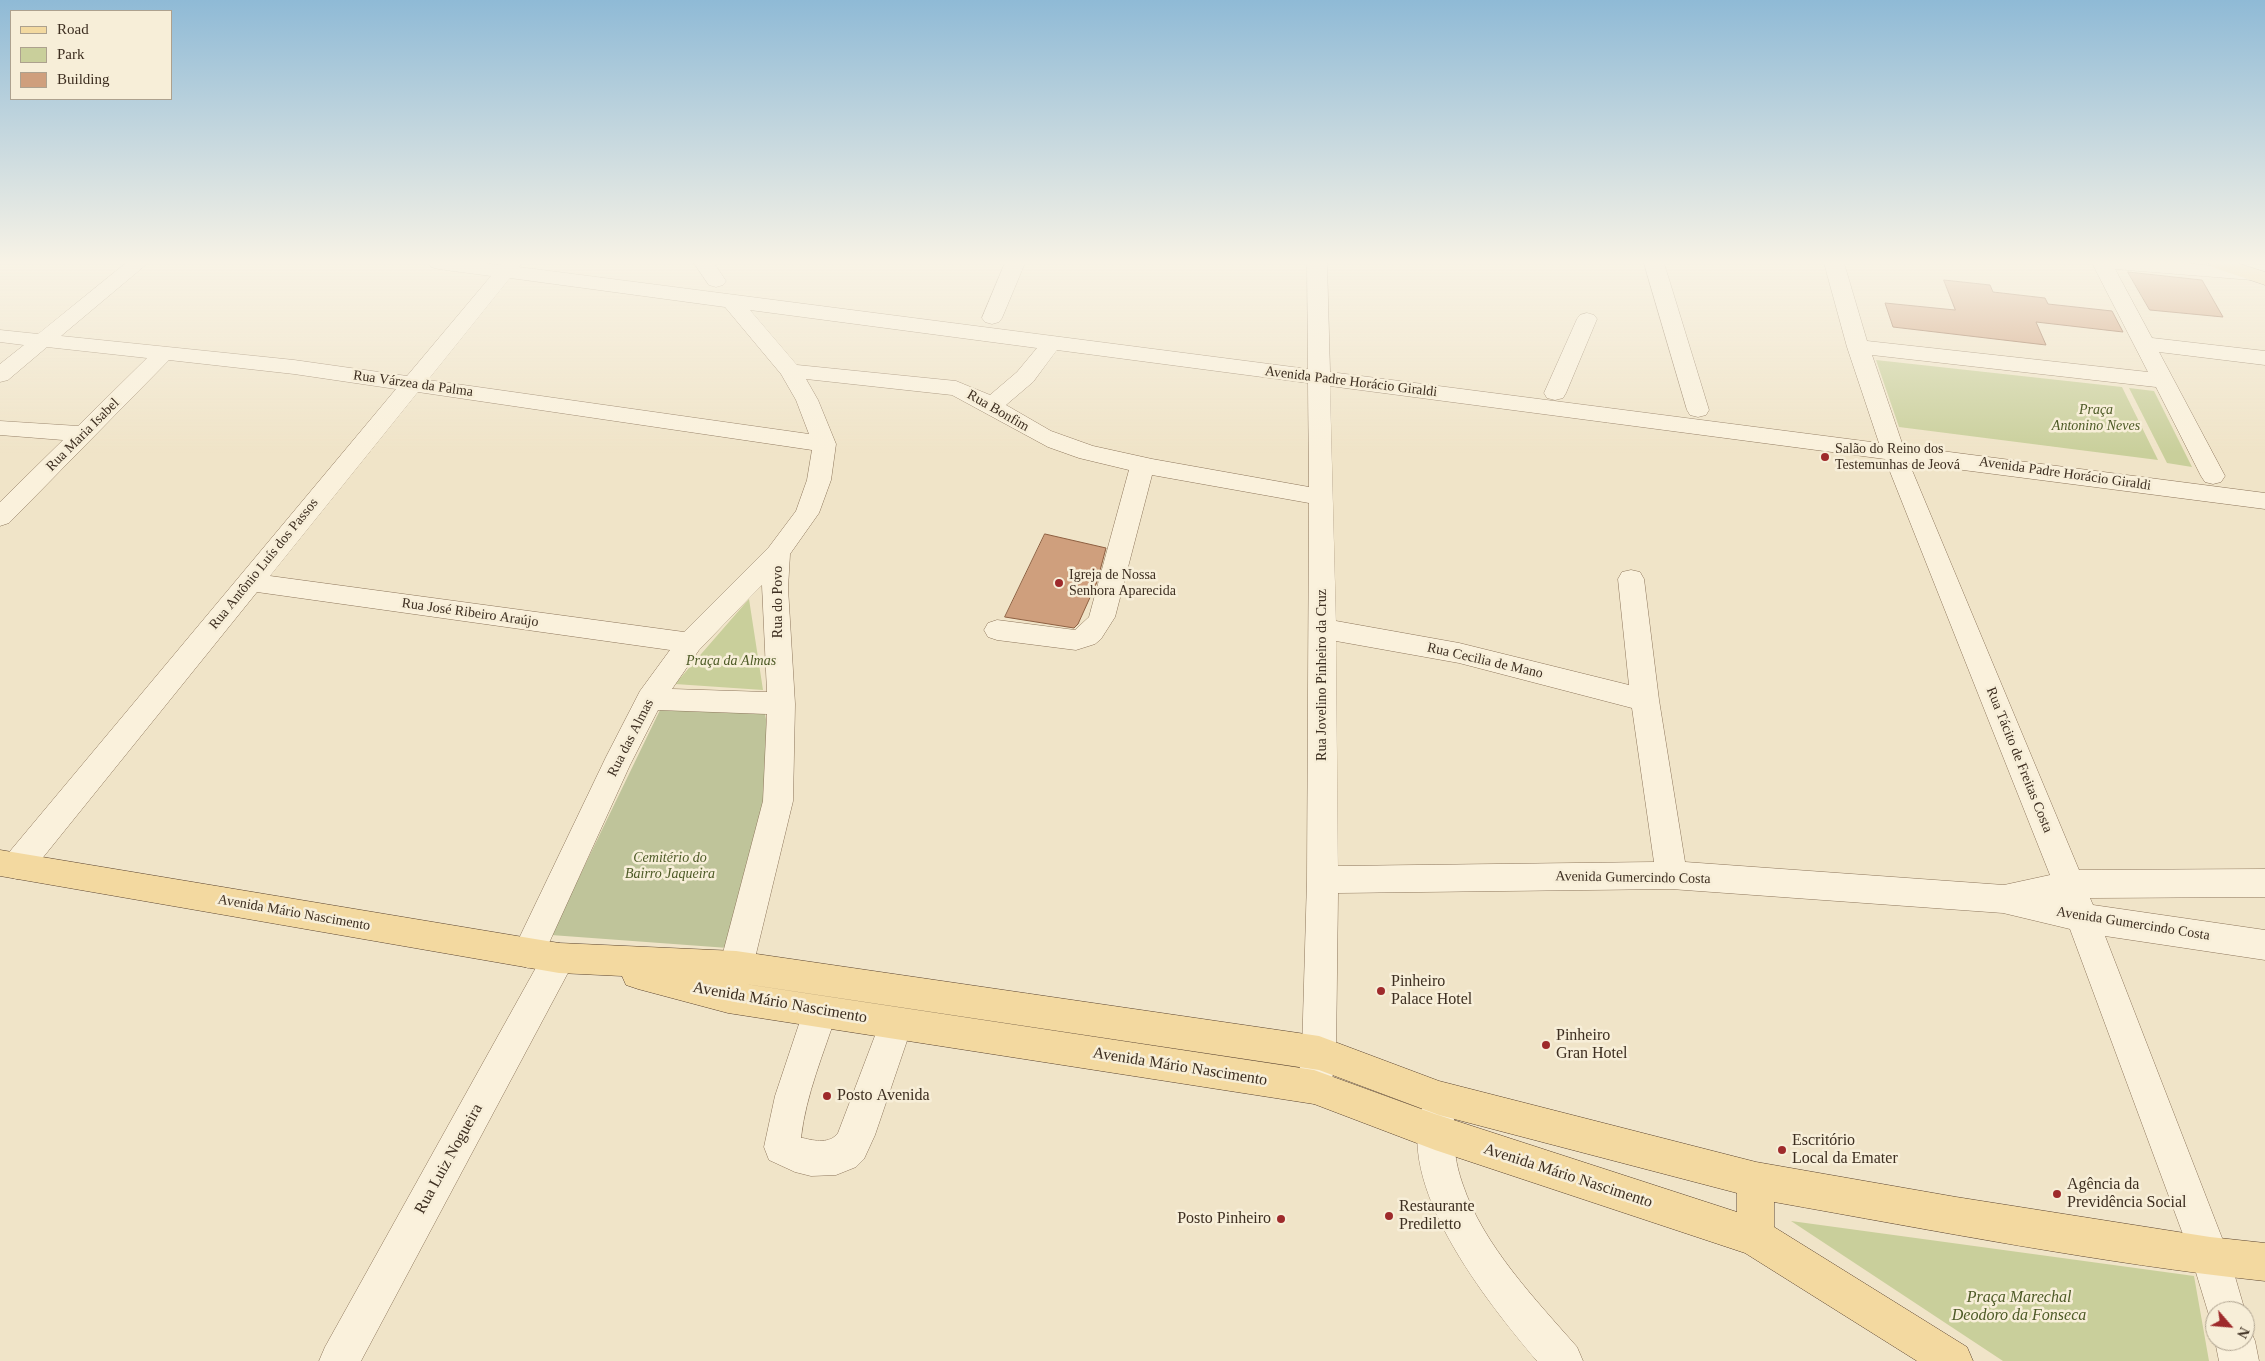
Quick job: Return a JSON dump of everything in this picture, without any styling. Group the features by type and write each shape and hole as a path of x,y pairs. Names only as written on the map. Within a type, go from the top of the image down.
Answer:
{"main road":[{"name":"Avenida Mário Nascimento","path":"8,864 558,957 732,982 1319,1053 1437,1115 1755,1237"},
{"name":"Avenida Mário Nascimento","path":"732,982 820,1012 1314,1088 1756,1180"},
{"path":"1953,1361 1755,1237 1756,1180 1956,1216 2210,1256 2265,1262"}],"street":[{"path":"0,375 60,327"},
{"name":"Rua Antônio Luís dos Passos","path":"8,864 249,582 460,327"},
{"name":"Rua do Povo","path":"732,982 778,801 781,704 775,588 778,553 807,513 819,480 824,444 807,400 790,371 753,327"},
{"name":"Avenida Padre Horácio Giraldi","path":"931,327 1052,342 1554,392 1698,410 2265,501"},
{"name":"Avenida Padre Horácio Giraldi","path":"1046,327 1318,369 1890,442 2265,483"},
{"name":"Rua Jovelino Pinheiro da Cruz","path":"1314,1088 1319,1053 1323,880 1323,629 1318,327"},
{"path":"1554,392 1585,327"},
{"path":"1673,327 1698,410"},
{"name":"Rua Tácito de Freitas Costa","path":"1852,327 1890,442 2069,884 2210,1256"},
{"path":"2135,327 2213,476"},
{"name":"Rua Várzea da Palma","path":"0,336 275,364 824,444"},
{"path":"991,405 1025,378 1052,342"},
{"path":"2144,344 2265,358"},
{"path":"1858,347 2164,382"},
{"name":"Rua Maria Isabel","path":"0,517 165,352"},
{"name":"Rua Bonfim","path":"790,371 956,388 976,395 1024,426 1055,442 1095,454 1142,466 1320,497"},
{"path":"0,428 84,434"},
{"path":"997,630 1076,640 1085,638 1095,630 1102,617 1142,466"},
{"name":"Rua das Almas","path":"558,957 616,765 650,699 690,643 778,553"},
{"path":"1631,579 1644,700 1671,875"},
{"name":"Rua José Ribeiro Araújo","path":"249,582 690,643"},
{"name":"Rua Cecilia de Mano","path":"1323,629 1459,653 1644,700"},
{"path":"650,699 781,704"},
{"name":"Avenida Gumercindo Costa","path":"1323,880 1671,875 2003,899 2082,918 2265,945"},
{"name":"Avenida Gumercindo Costa","path":"2003,899 2069,884 2265,883"},
{"name":"Rua Luiz Nogueira","path":"339,1361 558,957"},
{"path":"820,1012 787,1114 782,1147 791,1154 834,1158 850,1149 857,1135 896,1023"},
{"path":"1437,1115 1442,1178 1459,1225 1510,1300 1563,1361"},
{"path":"2210,1256 2223,1301"}],"green space":[{"name":"Praça Antonino Neves","path":"1876,360 2122,387 2158,460 1899,427"},
{"path":"2129,388 2154,391 2192,467 2167,463"},
{"name":"Praça da Almas","path":"749,599 763,690 675,684"},
{"name":"Cemitério do Bairro Jaqueira","path":"661,708 765,714 774,763 728,948 551,935"},
{"name":"Praça Marechal Deodoro da Fonseca","path":"1791,1221 2194,1276 2205,1338 2205,1351 2207,1351 2209,1361 2003,1361"}],"building":[{"path":"1893,327 2038,327 2046,345"},
{"path":"2075,327 2120,327 2123,332"},
{"name":"Igreja de Nossa Senhora Aparecida","path":"1045,534 1106,548 1097,582 1078,624 1074,628 1005,617"}],"place":[{"name":"Salão do Reino dos Testemunhas de Jeová","path":"1825,457"},
{"name":"Igreja de Nossa Senhora Aparecida","path":"1059,583"},
{"name":"Pinheiro Palace Hotel","path":"1381,991"},
{"name":"Pinheiro Gran Hotel","path":"1546,1045"},
{"name":"Posto Avenida","path":"827,1096"},
{"name":"Escritório Local da Emater","path":"1782,1150"},
{"name":"Agência da Previdência Social","path":"2057,1194"},
{"name":"Restaurante Prediletto","path":"1389,1216"},
{"name":"Posto Pinheiro","path":"1281,1219"}]}
